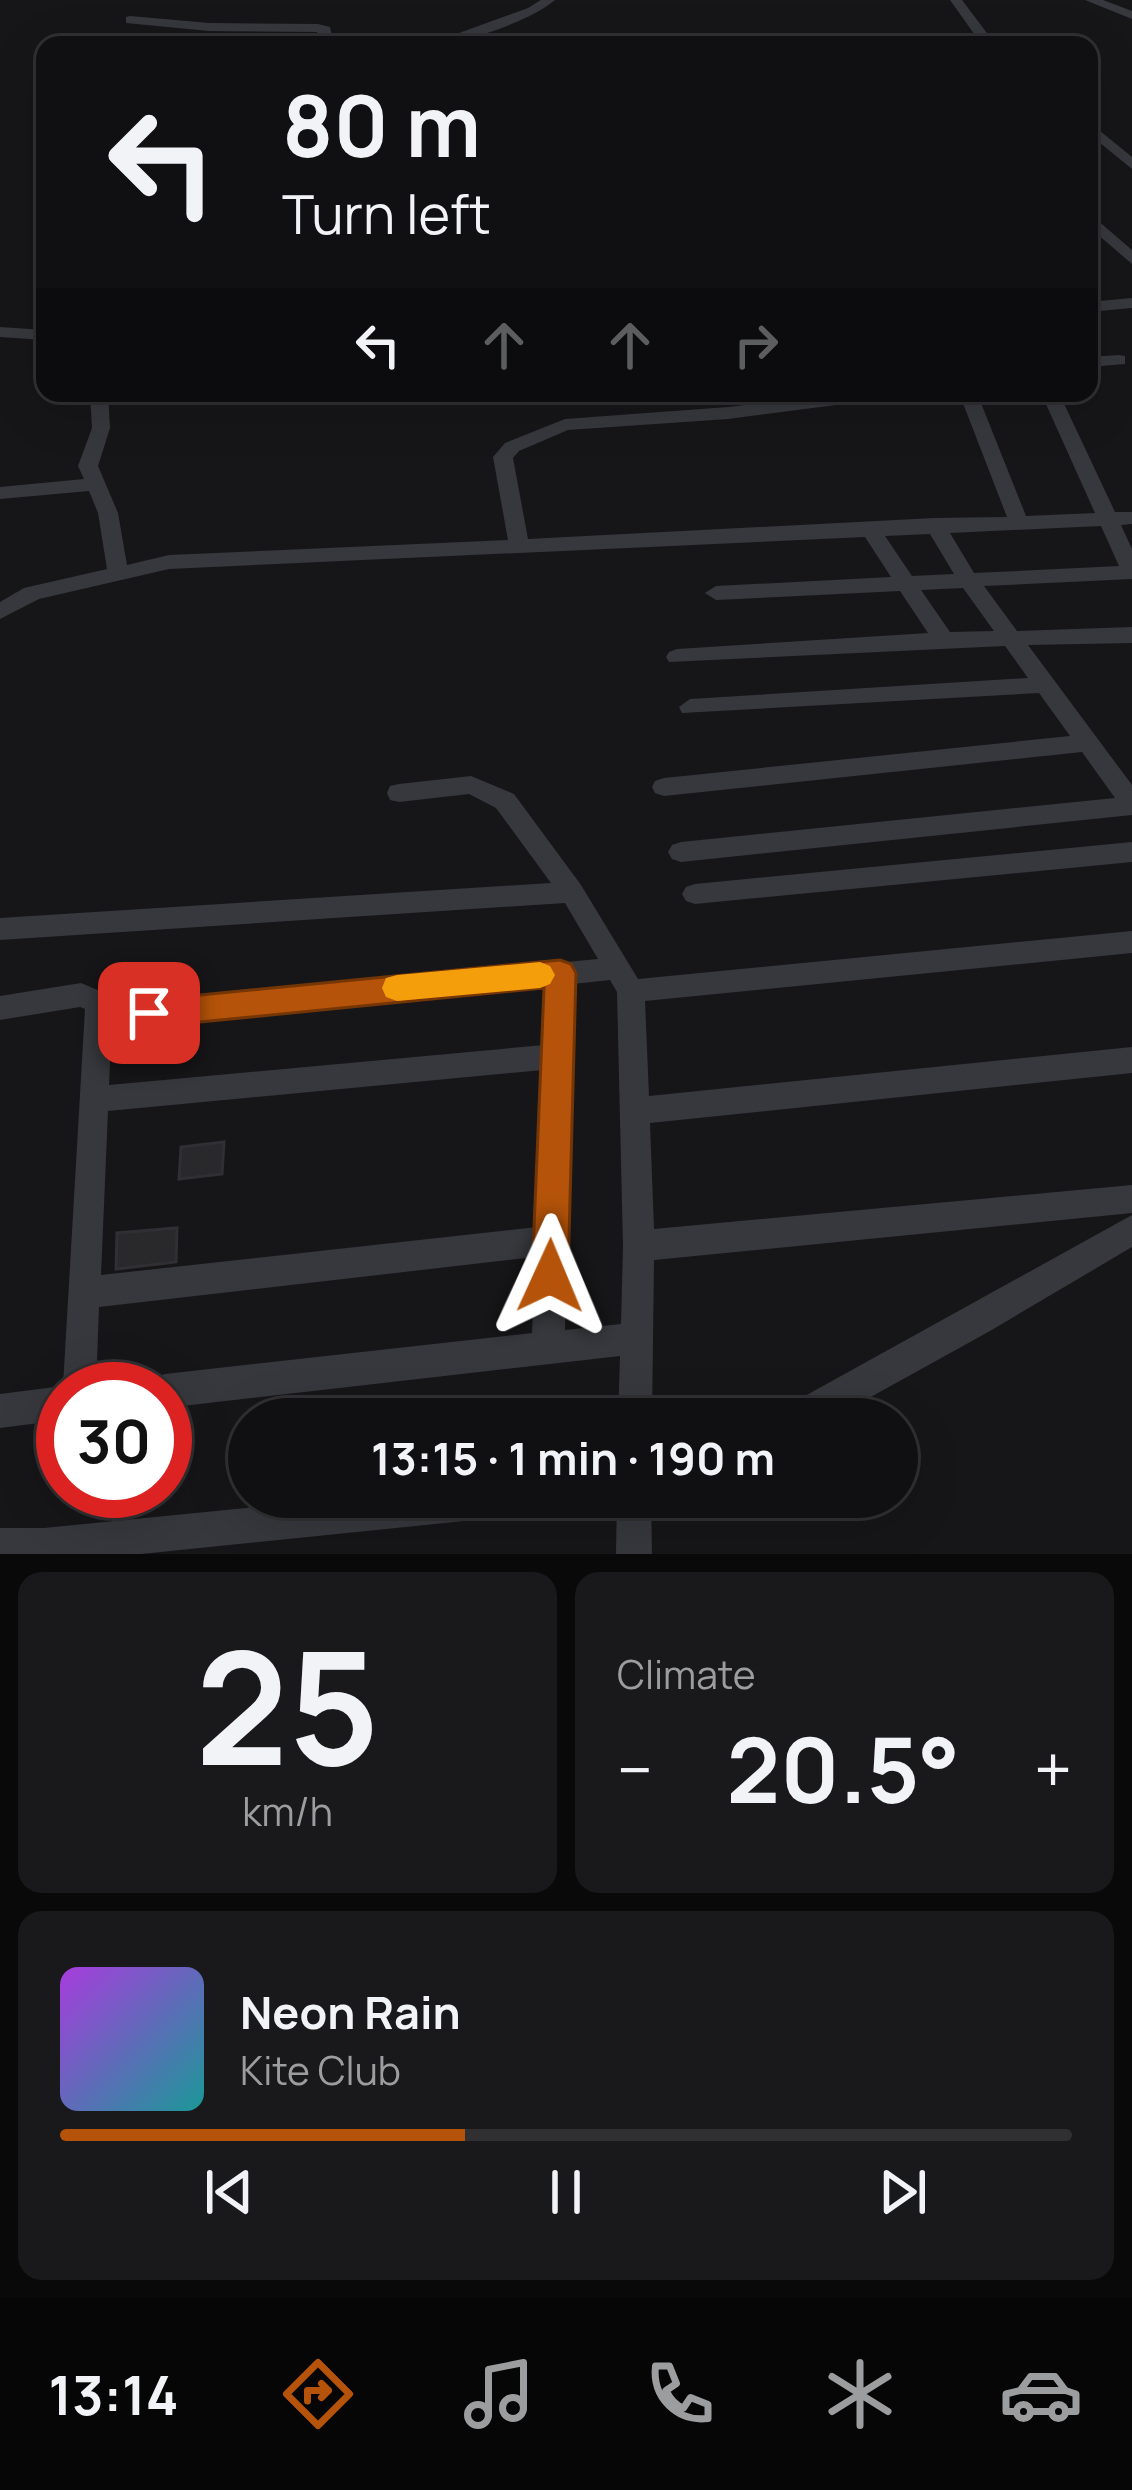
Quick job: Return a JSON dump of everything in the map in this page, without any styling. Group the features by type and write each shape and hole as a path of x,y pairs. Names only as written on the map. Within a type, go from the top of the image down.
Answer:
{"street":[{"path":"459,36 532,11 549,0"},
{"path":"956,0 982,36"},
{"path":"1091,0 1132,14"},
{"path":"1125,0 1132,14"},
{"path":"201,36 209,27 321,29 324,36"},
{"path":"132,28 171,36"},
{"path":"1098,134 1132,165"},
{"path":"1098,227 1132,259"},
{"path":"1098,302 1132,303"},
{"path":"0,332 36,334"},
{"path":"1098,361 1119,360"},
{"path":"100,402 101,428 88,466 108,513 118,572"},
{"path":"519,547 503,457 537,435 587,422 817,402"},
{"path":"972,402 1018,521"},
{"path":"716,593 967,578 1074,579 1132,572 1055,402"},
{"path":"0,493 94,484"},
{"path":"0,613 32,593 158,564 1132,518"},
{"path":"681,852 1132,804 967,578 934,524"},
{"path":"869,528 944,640"},
{"path":"677,656 944,640 1132,635"},
{"path":"690,707 1046,685"},
{"path":"664,787 1090,743"},
{"path":"398,793 472,785 496,794 572,892 624,980 639,1246 636,1398"},
{"path":"883,831 899,874"},
{"path":"695,894 1132,852"},
{"path":"0,929 572,892"},
{"path":"0,1008 70,996 117,1011 149,1013 560,973 624,980 1132,942"},
{"path":"548,1348 560,973"},
{"path":"80,1362 99,1003"},
{"path":"94,1099 556,1056"},
{"path":"635,1112 1132,1060"},
{"path":"639,1246 1132,1199"},
{"path":"836,1398 1132,1230"},
{"path":"84,1293 551,1240"},
{"path":"192,1388 637,1337"},
{"path":"0,1411 36,1406"},
{"path":"0,1546 43,1550 338,1518"},
{"path":"634,1554 638,1518"}],"building":[{"path":"224,1142 222,1174 179,1179 181,1147"},
{"path":"177,1228 176,1262 116,1269 117,1233"}],"slow traffic":[{"path":"397,988 540,975"}],"route":[{"path":"149,1013 560,973 550,1276"}]}
